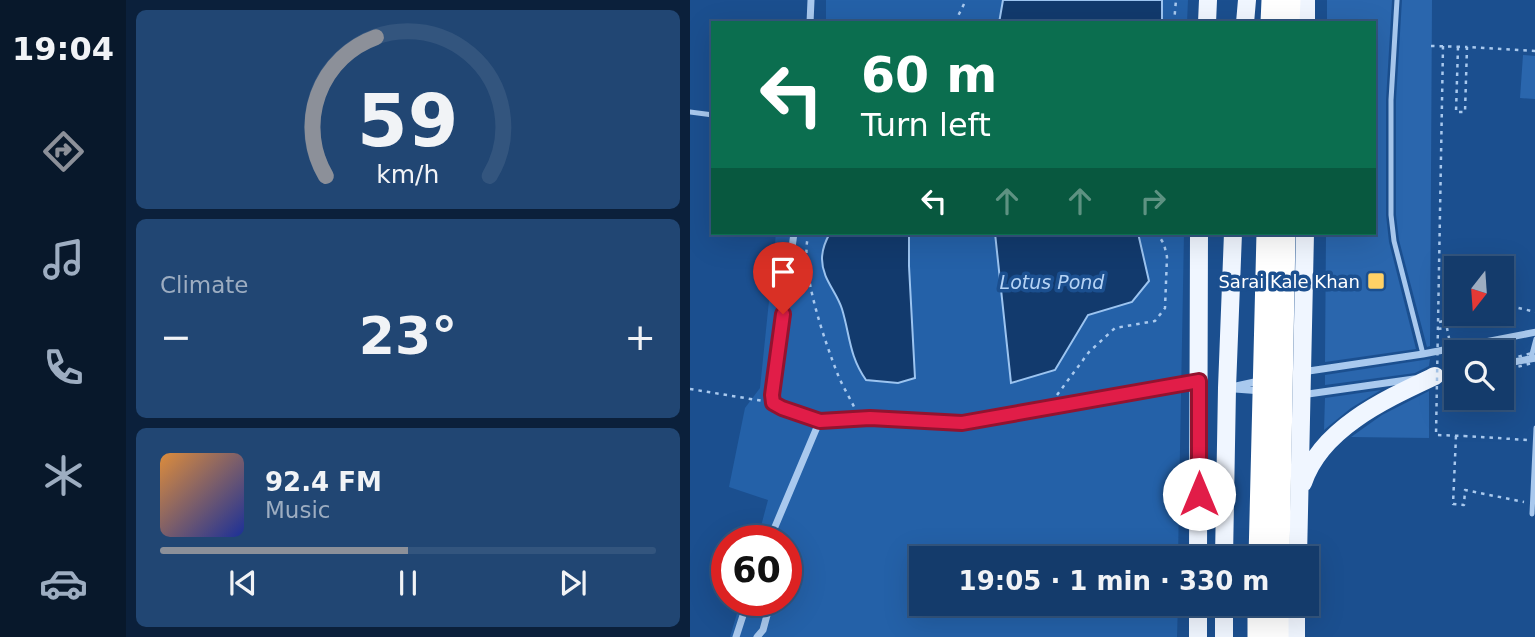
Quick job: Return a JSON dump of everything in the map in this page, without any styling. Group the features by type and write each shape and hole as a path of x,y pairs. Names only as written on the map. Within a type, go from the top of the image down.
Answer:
{"highway":[{"path":"1272,0 1272,21"},
{"path":"1289,21 1290,0"},
{"path":"1259,546 1267,235"},
{"path":"1279,546 1285,235"},
{"path":"1258,616 1258,637"},
{"path":"1278,637 1279,616"}],"main road":[{"path":"1207,21 1208,0"},
{"path":"1245,21 1247,0"},
{"path":"1306,0 1306,21"},
{"path":"1199,235 1199,546"},
{"path":"1224,546 1233,235"},
{"path":"1298,546 1305,235"},
{"path":"1299,497 1318,453 1342,430 1387,399 1436,383"},
{"path":"1198,616 1198,637"},
{"path":"1224,616 1224,637"},
{"path":"1296,637 1297,616"}],"street":[{"path":"810,21 811,0"},
{"path":"794,235 772,395 773,403 782,408 820,421 859,419 962,423 1199,381"},
{"path":"1227,388 1302,372 1423,354 1535,332"},
{"path":"1514,360 1534,357"},
{"path":"1227,388 1301,395 1436,383 1444,379"},
{"path":"776,525 820,421"},
{"path":"736,637 743,616"},
{"path":"757,637 763,631 767,616"}],"lane":[{"path":"1397,0 1391,100 1391,215 1394,241 1423,354"},
{"path":"690,112 711,115"},
{"path":"1534,357 1535,339"},
{"path":"1532,514 1535,428"}],"path":[{"path":"957,21 966,0"},
{"path":"1174,21 1176,0"},
{"path":"1431,46 1535,51"},
{"path":"1443,46 1436,435 1535,440"},
{"path":"1458,47 1456,112 1465,112 1467,47"},
{"path":"808,235 805,244 807,269 824,335 839,378 859,419"},
{"path":"1061,405 1056,396 1089,352 1115,328 1155,321 1165,308 1167,257 1158,235"},
{"path":"1514,307 1535,312"},
{"path":"1438,322 1444,321"},
{"path":"1438,330 1447,328"},
{"path":"1514,360 1534,357"},
{"path":"1514,366 1534,357"},
{"path":"1436,383 1444,384"},
{"path":"690,388 773,403"},
{"path":"1456,436 1453,504 1464,505 1465,491 1533,504"}],"shaded area":[{"path":"826,0 1188,0 1187,21 826,21"},
{"path":"776,235 1184,235 1178,546 909,546 909,616 1178,616 1177,637 730,637 736,616 802,616 802,525 761,525 768,500 729,487 745,408 760,388"}],"water":[{"path":"1003,0 1162,0 1162,21 999,21"},
{"path":"829,235 909,235 915,378 898,383 866,380 860,371 842,309 823,266"},
{"name":"Lotus Pond","path":"995,235 1138,235 1149,281 1132,302 1088,315 1055,370 1011,383"}],"building":[{"path":"1327,0 1392,0 1386,100 1386,215 1389,242 1416,349 1325,362 1326,235 1376,235 1376,21 1327,21"},
{"path":"1402,0 1432,0 1430,346 1427,347 1399,240 1396,215 1396,100"},
{"path":"1523,55 1535,56 1535,99 1520,98"},
{"path":"1430,359 1429,366 1415,373 1325,385 1325,375"},
{"path":"1381,390 1351,408 1324,430 1325,398"},
{"path":"1429,391 1429,438 1351,437 1382,415"}],"place":[{"name":"Sarai Kale Khan","path":"1376,281"}],"route":[{"path":"783,314 773,403 820,421 870,418 962,423 1199,381 1199,494"}]}
